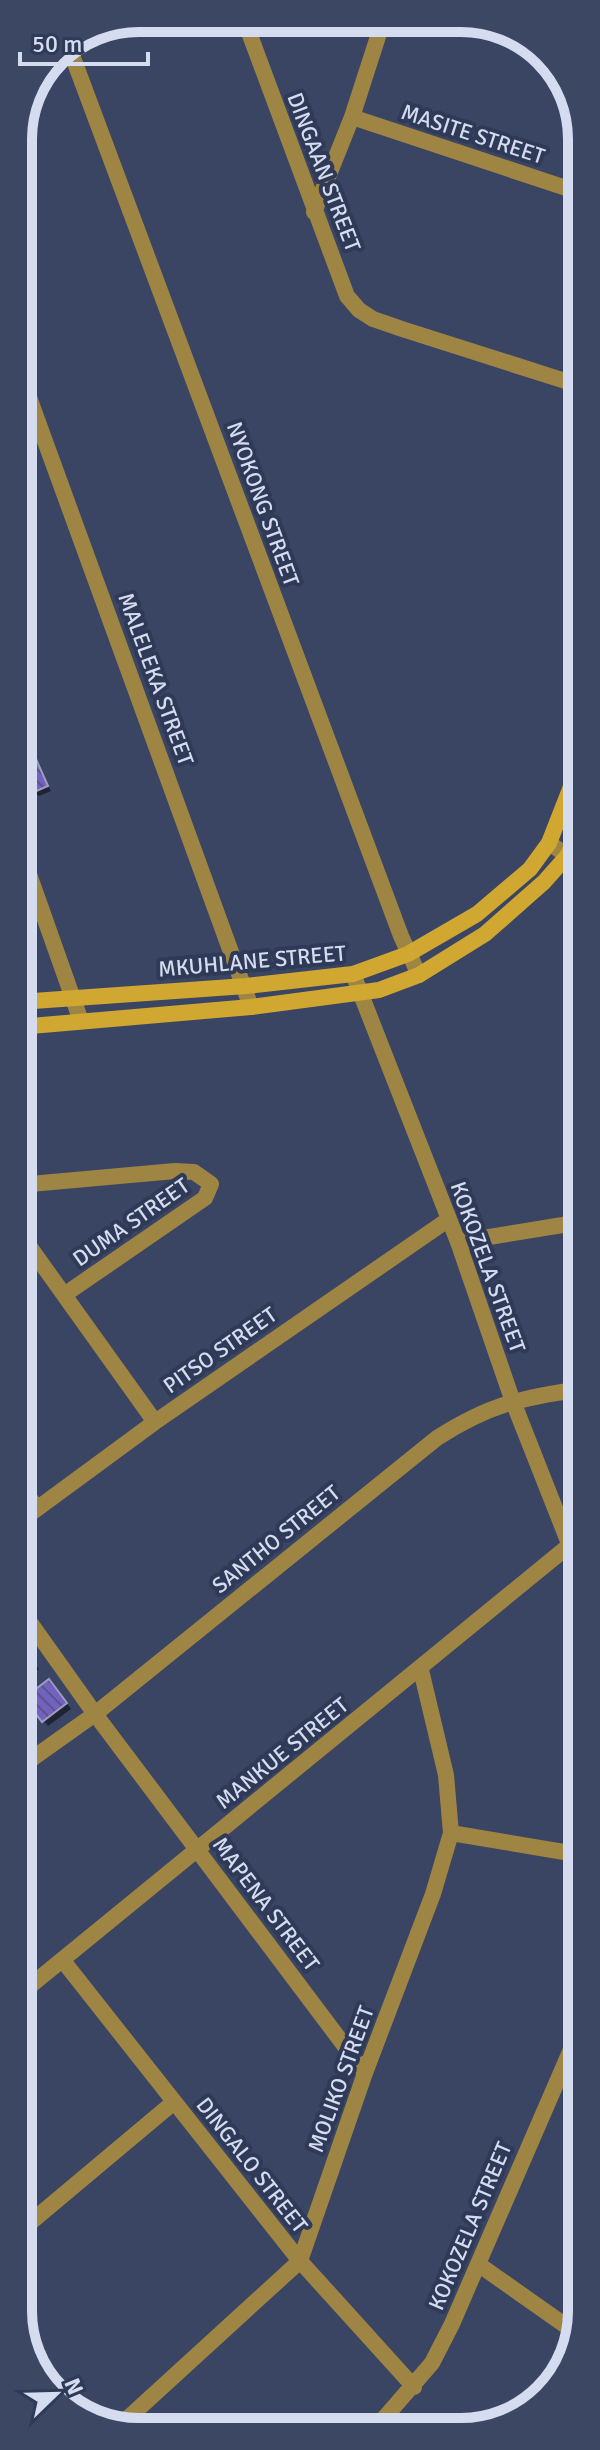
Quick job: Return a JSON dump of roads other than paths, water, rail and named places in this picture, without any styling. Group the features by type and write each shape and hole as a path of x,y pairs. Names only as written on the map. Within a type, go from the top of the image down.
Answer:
{"street":[{"name":"DINGAAN STREET","path":"249,32 347,296 373,319 568,382"},
{"path":"314,212 352,117 379,32"},
{"name":"NYOKONG STREET","path":"72,56 408,954 419,975"},
{"name":"MASITE STREET","path":"352,117 568,189"},
{"name":"MALELEKA STREET","path":"32,405 246,986 251,1007"},
{"name":"MKUHLANE STREET","path":"32,1001 246,986 353,974 408,954 477,914 530,869 549,843 568,794"},
{"path":"549,843 568,856"},
{"name":"MKUHLANE STREET","path":"32,1026 251,1007 360,993 419,975 485,934 568,864"},
{"path":"32,883 81,1021"},
{"name":"KOKOZELA STREET","path":"353,974 458,1242 512,1399 568,1537"},
{"name":"DUMA STREET","path":"32,1184 175,1171 194,1172 211,1184 205,1198 64,1295"},
{"name":"PITSO STREET","path":"32,1512 155,1422 449,1219"},
{"path":"458,1242 568,1224"},
{"name":"DUMA STREET","path":"32,1250 155,1422"},
{"name":"SANTHO STREET","path":"32,1759 95,1714 437,1438 472,1415 512,1399 568,1391"},
{"path":"32,1501 37,1508"},
{"name":"MANKUE STREET","path":"32,1985 568,1547"},
{"name":"MAPENA STREET","path":"32,1625 365,2073"},
{"name":"MOLIKO STREET","path":"129,2417 300,2261 365,2073 433,1894 451,1833 441,1749 421,1670"},
{"path":"451,1833 568,1853"},
{"name":"DINGALO STREET","path":"64,1962 300,2261 414,2387"},
{"name":"KOKOZELA STREET","path":"385,2418 432,2363 568,2056"},
{"path":"32,2221 174,2102"},
{"path":"478,2264 567,2327"}]}
